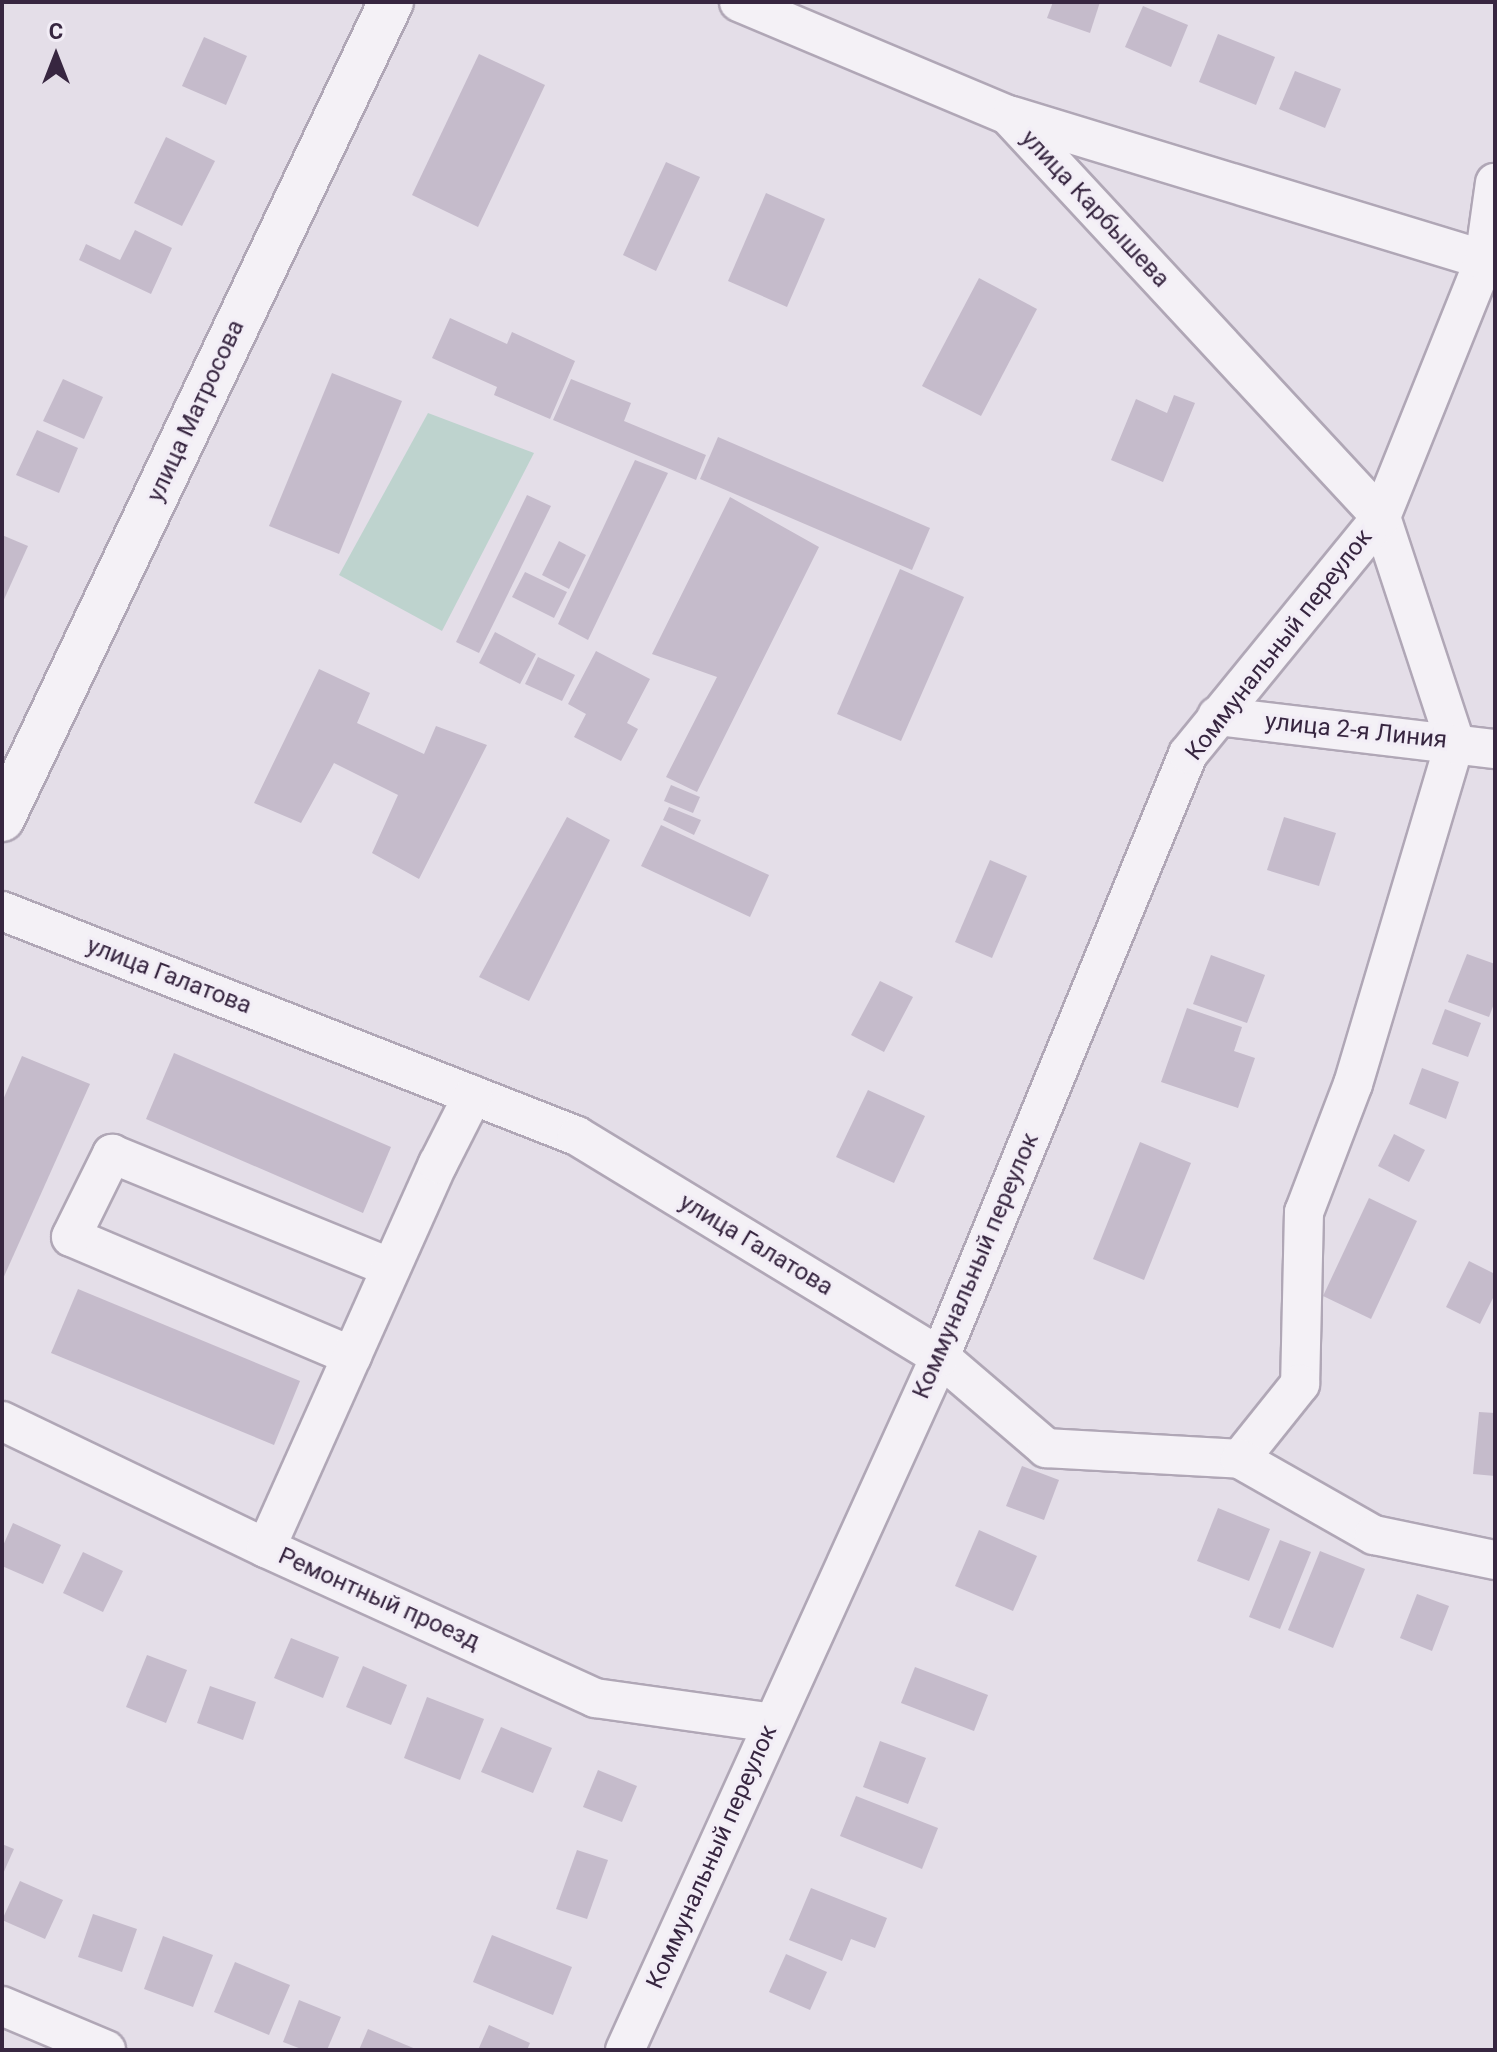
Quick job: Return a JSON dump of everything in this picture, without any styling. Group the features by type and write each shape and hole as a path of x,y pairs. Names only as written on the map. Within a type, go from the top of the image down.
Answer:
{"street":[{"name":"улица Матросова","path":"2,819 391,2"},
{"name":"улица Карбышева","path":"739,2 1008,115 1381,517"},
{"path":"1008,115 1489,262"},
{"name":"Коммунальный переулок","path":"625,2050 940,1357 1188,754 1381,517 1489,262 1495,183"},
{"name":"Коммунальный переулок","path":"1381,517 1455,742"},
{"name":"улица 2-я Линия","path":"1217,716 1495,749"},
{"path":"1240,1459 1300,1384 1304,1212 1353,1084 1455,742"},
{"name":"улица Галатова","path":"2,911 577,1136 940,1357 1046,1448 1240,1459 1374,1535 1495,1560"},
{"path":"266,1548 391,1268 473,1095"},
{"path":"352,1356 71,1237 112,1154 391,1268"},
{"name":"Ремонтный проезд","path":"2,1421 266,1548 595,1698 772,1723"},
{"path":"2,2006 106,2050"}],"shaded area":[{"path":"428,413 534,453 442,631 339,575"}],"building":[{"path":"1053,2 1100,2 1090,33 1047,18"},
{"path":"1143,6 1188,25 1171,67 1125,47"},
{"path":"1218,34 1275,57 1256,105 1199,82"},
{"path":"204,37 247,56 226,105 182,86"},
{"path":"479,54 545,85 478,227 412,195"},
{"path":"1295,71 1341,89 1325,128 1279,109"},
{"path":"166,137 215,161 182,226 134,203"},
{"path":"666,162 700,177 656,271 623,255"},
{"path":"766,193 825,219 787,307 728,281"},
{"path":"135,230 172,248 151,294 79,260 86,244 120,260"},
{"path":"979,278 1037,309 981,416 922,386"},
{"path":"450,318 507,344 512,332 575,361 550,419 494,395 497,387 432,358"},
{"path":"332,373 402,401 339,554 269,526"},
{"path":"63,379 103,397 84,439 43,421"},
{"path":"571,379 631,403 624,421 706,455 696,480 553,420"},
{"path":"1174,395 1195,403 1163,482 1111,460 1136,399 1167,413"},
{"path":"37,430 78,448 59,493 16,475"},
{"path":"718,437 930,528 912,570 700,479"},
{"path":"635,460 668,473 588,640 558,624"},
{"path":"527,495 551,506 479,653 456,642"},
{"path":"730,497 819,547 697,792 666,777 717,677 652,654"},
{"path":"2,535 28,546 2,604"},
{"path":"559,541 586,555 569,589 542,575"},
{"path":"900,569 964,597 901,741 837,714"},
{"path":"525,572 567,592 554,618 512,597"},
{"path":"495,632 536,654 520,684 479,663"},
{"path":"596,651 650,679 627,723 638,729 621,761 574,737 586,714 568,704"},
{"path":"538,657 575,675 562,701 525,684"},
{"path":"319,669 370,693 357,723 424,754 436,726 487,745 419,879 372,853 398,795 334,763 301,823 254,803"},
{"path":"671,785 700,797 693,813 664,801"},
{"path":"669,807 701,820 694,835 663,820"},
{"path":"567,817 610,840 529,1001 479,977"},
{"path":"1284,817 1336,833 1319,886 1267,870"},
{"path":"661,825 769,875 750,917 641,866"},
{"path":"990,860 1027,876 992,958 955,942"},
{"path":"1467,954 1495,964 1495,1001 1489,1017 1448,1002"},
{"path":"1211,955 1265,975 1247,1023 1193,1004"},
{"path":"880,981 913,997 884,1052 851,1035"},
{"path":"1187,1008 1242,1027 1234,1051 1255,1058 1238,1108 1161,1082"},
{"path":"1445,1009 1481,1023 1468,1057 1432,1044"},
{"path":"174,1053 391,1147 363,1213 146,1119"},
{"path":"22,1056 90,1084 2,1281 2,1102"},
{"path":"1422,1068 1459,1082 1446,1119 1409,1104"},
{"path":"868,1090 925,1116 894,1183 836,1157"},
{"path":"1394,1134 1425,1150 1409,1182 1378,1166"},
{"path":"1140,1142 1191,1163 1144,1280 1093,1259"},
{"path":"1369,1198 1417,1221 1371,1319 1323,1296"},
{"path":"1469,1261 1495,1274 1495,1294 1480,1324 1446,1307"},
{"path":"78,1289 300,1381 274,1445 51,1353"},
{"path":"1479,1412 1495,1413 1495,1476 1473,1474"},
{"path":"1022,1466 1059,1480 1044,1520 1006,1506"},
{"path":"1218,1508 1270,1529 1249,1581 1197,1561"},
{"path":"13,1523 61,1545 43,1584 2,1566 2,1548"},
{"path":"979,1530 1037,1556 1013,1611 955,1586"},
{"path":"1280,1540 1311,1552 1280,1629 1249,1617"},
{"path":"1320,1551 1365,1569 1333,1648 1288,1630"},
{"path":"83,1552 123,1571 103,1612 63,1593"},
{"path":"1417,1594 1449,1606 1432,1651 1400,1638"},
{"path":"291,1638 339,1657 323,1698 274,1678"},
{"path":"147,1655 187,1670 166,1723 126,1707"},
{"path":"363,1666 407,1685 391,1725 346,1707"},
{"path":"915,1667 988,1695 974,1731 901,1703"},
{"path":"210,1686 256,1702 243,1740 197,1723"},
{"path":"427,1697 484,1719 460,1780 404,1758"},
{"path":"501,1727 552,1748 533,1793 481,1772"},
{"path":"880,1741 926,1758 908,1804 863,1787"},
{"path":"598,1770 637,1786 622,1822 583,1807"},
{"path":"856,1796 938,1828 922,1869 840,1836"},
{"path":"2,1844 14,1849 2,1876"},
{"path":"577,1850 608,1860 587,1919 556,1909"},
{"path":"20,1881 63,1900 45,1939 2,1920"},
{"path":"811,1888 887,1918 875,1948 851,1939 842,1961 789,1940"},
{"path":"93,1914 137,1929 122,1972 78,1957"},
{"path":"492,1935 572,1967 553,2015 473,1982"},
{"path":"163,1936 213,1955 193,2007 144,1989"},
{"path":"786,1954 827,1972 810,2010 769,1992"},
{"path":"235,1962 290,1985 269,2035 214,2012"},
{"path":"299,2000 341,2017 327,2050 304,2050 283,2042"},
{"path":"489,2025 530,2043 527,2050 478,2050"},
{"path":"368,2029 418,2050 359,2050"}]}
